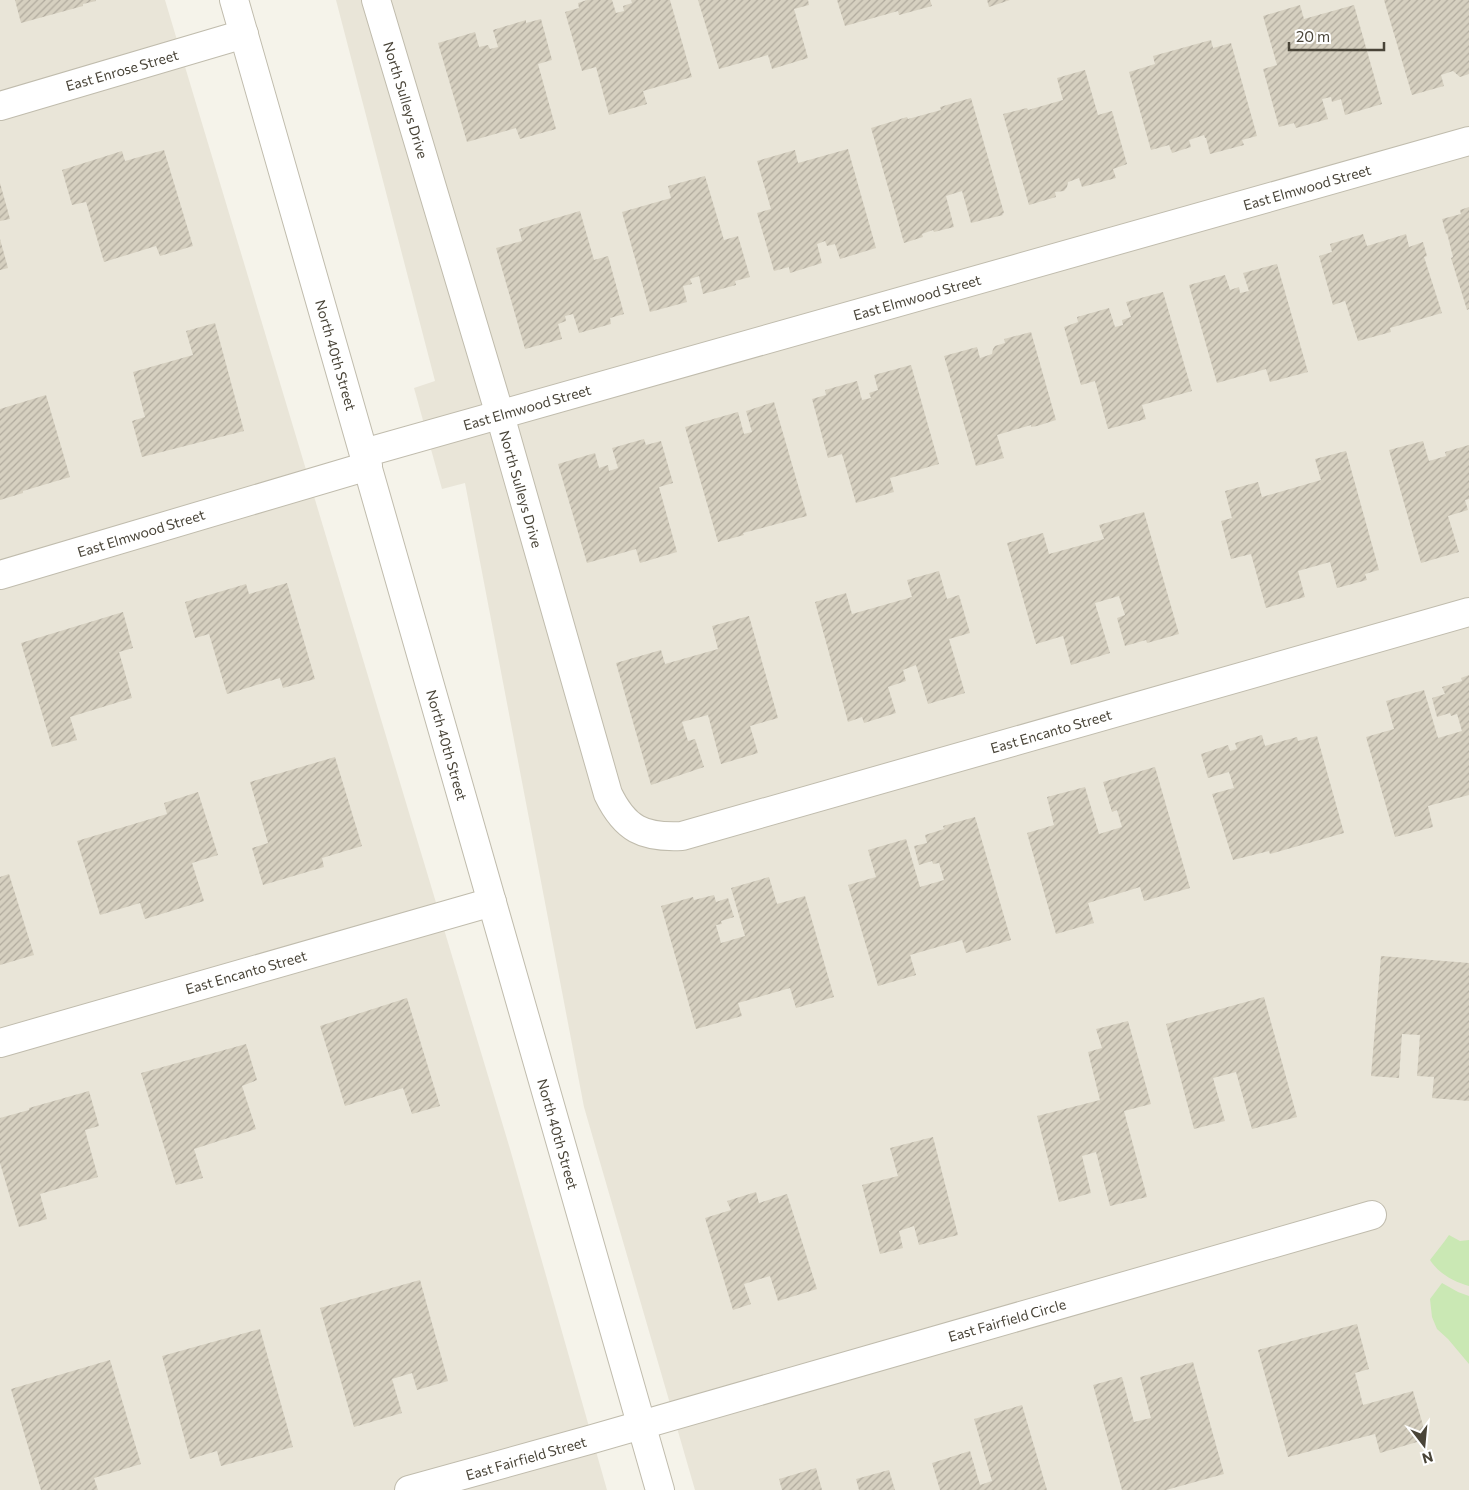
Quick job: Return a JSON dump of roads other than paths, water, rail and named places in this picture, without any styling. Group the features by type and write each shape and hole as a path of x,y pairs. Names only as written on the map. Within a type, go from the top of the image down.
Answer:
{"street":[{"name":"North 40th Street","path":"234,0 660,1490"},
{"name":"North Sulleys Drive","path":"376,0 500,415 608,794 622,817 633,828"},
{"name":"East Enrose Street","path":"0,106 244,34"},
{"name":"East Elmwood Street","path":"0,575 500,415 1469,141"},
{"name":"East Encanto Street","path":"633,828 642,832 667,837 682,836 1469,612"},
{"name":"East Encanto Street","path":"0,1043 492,902"},
{"name":"East Fairfield Circle","path":"642,1425 1372,1215"},
{"name":"East Fairfield Street","path":"410,1490 642,1425"}]}
